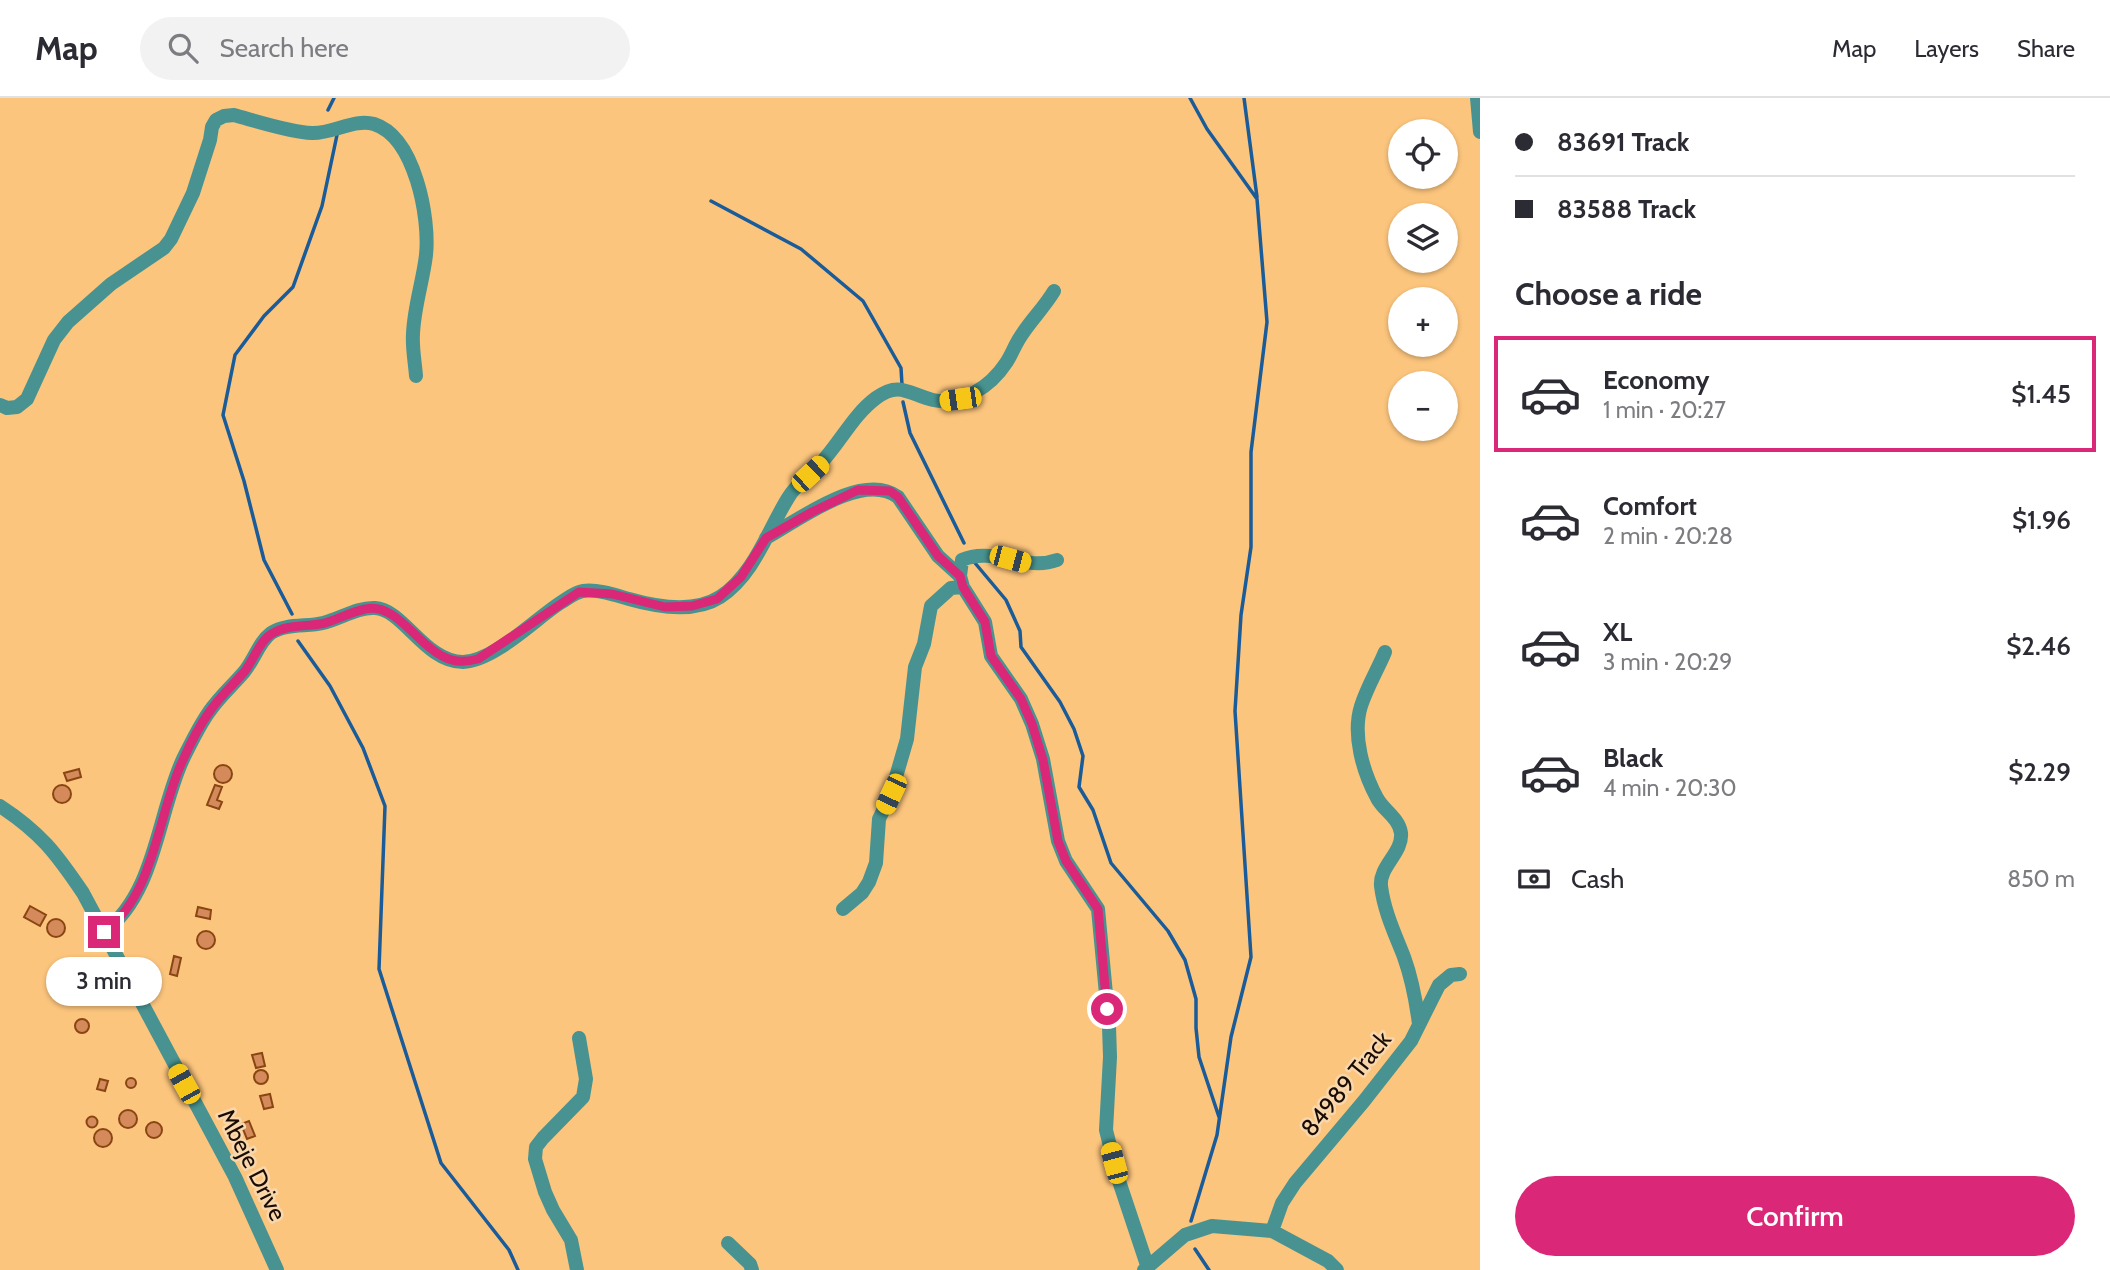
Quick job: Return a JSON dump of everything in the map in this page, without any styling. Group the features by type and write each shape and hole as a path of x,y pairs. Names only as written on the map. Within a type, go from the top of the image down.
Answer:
{"street":[{"path":"1477,98 1480,132"},
{"path":"0,405 7,408 17,407 27,399 54,340 68,321 111,284 164,248 193,192 212,127 216,120 234,115 310,133 328,132 363,123 374,124 390,133 402,146 414,174 426,225 426,253 413,334 415,376"},
{"path":"104,932 119,921 133,903 145,877 174,782 200,725 211,708 248,667 271,634 282,628 325,623 366,608 377,608 388,610 395,615 430,648 451,660 464,662 492,652 552,608 579,592 612,594 665,607 692,606 717,599 741,577 789,496 876,398 888,391 900,389 910,390 932,400 946,401 973,394 999,373 1009,360 1018,340 1054,291"},
{"path":"766,538 842,496 858,490 890,491 898,497 938,556 961,582 985,622 991,656 1021,699 1032,724 1043,760 1058,841 1066,861 1098,909 1109,1026 1106,1130 1145,1267 1185,1235 1212,1226 1272,1231 1328,1261 1337,1270"},
{"path":"961,582 962,560 975,554 1038,564 1057,560"},
{"path":"843,909 862,893 876,863 877,832 907,739 915,667 924,644 931,606 961,582"},
{"path":"1385,652 1361,706 1359,746 1372,789 1401,832 1396,851 1381,877 1382,889 1388,917 1415,994 1419,1024"},
{"name":"Mbeje Drive","path":"0,806 28,825 58,856 83,892 235,1177 277,1270"},
{"name":"84989 Track","path":"1272,1231 1282,1203 1295,1183 1395,1064 1439,985 1451,975 1460,974"},
{"path":"577,1270 571,1240 549,1201 536,1159 536,1147 583,1097 586,1079 579,1038"},
{"path":"728,1243 750,1264 752,1270"}],"building":[{"path":"219,765 227,765 232,774 230,781 219,783 214,778 214,770"},
{"path":"79,769 81,777 67,781 64,773"},
{"path":"62,785 68,788 71,794 68,800 62,803 56,800 53,794 56,788"},
{"path":"215,785 222,787 217,800 222,802 219,809 207,805"},
{"path":"30,906 46,915 40,926 24,917"},
{"path":"198,907 211,910 210,919 196,916"},
{"path":"56,919 62,922 65,928 62,934 56,937 50,934 47,928 50,922"},
{"path":"206,931 212,934 215,940 212,946 206,949 200,946 197,940 200,934"},
{"path":"174,956 181,958 177,976 170,974"},
{"path":"74,972 78,973 78,981 74,982 70,981 69,977 70,973"},
{"path":"57,974 64,986 57,990 50,978"},
{"path":"86,983 92,986 95,992 92,998 86,1001 80,998 77,992 80,986"},
{"path":"79,1019 85,1019 89,1026 85,1033 79,1033 75,1029 75,1023"},
{"path":"262,1053 265,1066 256,1068 252,1055"},
{"path":"258,1070 264,1070 268,1077 264,1084 258,1084 254,1080 254,1074"},
{"path":"131,1078 135,1079 135,1087 131,1088 127,1087 126,1083 127,1079"},
{"path":"100,1079 108,1081 105,1091 97,1089"},
{"path":"270,1094 273,1107 264,1109 260,1096"},
{"path":"124,1110 132,1110 137,1119 135,1126 124,1128 119,1123 119,1115"},
{"path":"92,1116 98,1122 92,1128 86,1122"},
{"path":"249,1121 255,1136 247,1139 241,1124"},
{"path":"154,1122 160,1124 160,1136 154,1138 148,1136 146,1130 148,1124"},
{"path":"103,1129 109,1132 112,1138 109,1144 103,1147 97,1144 94,1138 97,1132"}],"waterway":[{"path":"328,110 334,98"},
{"path":"1190,98 1207,129 1257,199 1267,322 1251,452 1251,547 1241,615 1235,711 1251,957 1231,1037 1217,1135 1191,1221"},
{"path":"1244,98 1257,197"},
{"path":"292,614 264,560 244,481 223,415 235,355 264,316 293,287 322,206 337,135"},
{"path":"711,201 801,249 863,301 901,368 902,385"},
{"path":"903,402 910,433 964,543"},
{"path":"975,563 1006,600 1020,631 1021,647 1060,702 1074,729 1083,756 1079,787 1093,810 1111,863 1168,931 1185,960 1196,999 1199,1057 1219,1117"},
{"path":"298,641 330,686 363,748 385,806 379,969 441,1163 509,1250 518,1270"},
{"path":"1195,1249 1209,1270"}],"route":[{"path":"104,932 119,921 133,903 145,877 174,782 200,725 211,708 248,667 264,640 271,634 282,628 325,623 366,608 377,608 388,610 423,643 451,660 464,662 478,659 579,592 612,594 665,607 692,606 717,599 741,577 766,538 842,496 858,490 890,491 898,497 938,556 960,576 976,611 985,622 991,656 1021,699 1032,724 1047,776 1058,841 1066,861 1098,909 1107,1009"}]}
